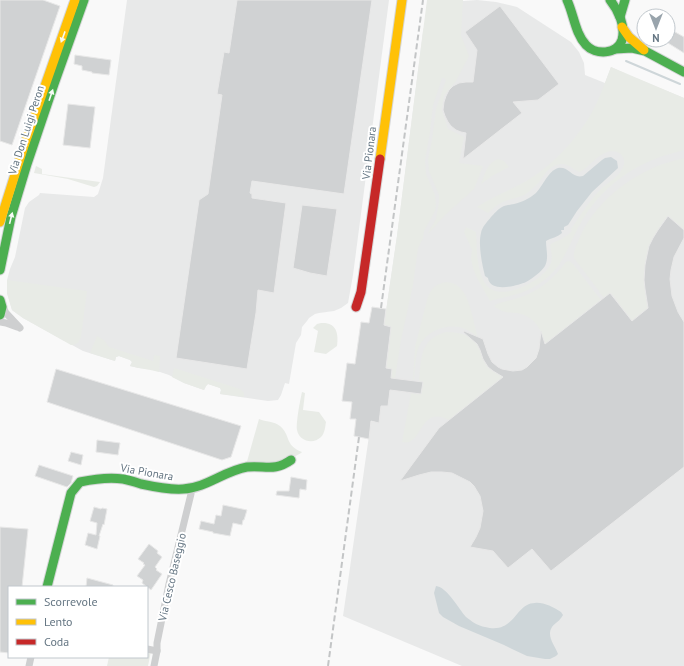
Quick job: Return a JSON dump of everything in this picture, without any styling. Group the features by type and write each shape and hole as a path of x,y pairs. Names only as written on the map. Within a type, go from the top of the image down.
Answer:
{"street":[{"name":"Via Don Luigi Peron","path":"0,222 29,132 76,0"},
{"name":"Via Don Luigi Peron","path":"0,270 11,218 27,164 84,0"},
{"name":"Via Pionara","path":"356,307 361,292 402,0"},
{"path":"567,0 576,28 586,45 592,50 605,52 615,49 632,48 645,51"},
{"path":"572,12 576,0"},
{"path":"610,0 616,9 629,37 645,51 684,72"},
{"path":"615,49 622,39 621,22 625,0"},
{"path":"0,301 2,309 0,315"},
{"path":"0,301 6,313 20,328 0,322"},
{"name":"Via Pionara","path":"47,586 71,493 80,482 125,479 130,482 162,489 182,490 191,489 202,485 234,471 245,468 277,467 285,465 291,460"},
{"name":"Via Cesco Baseggio","path":"154,666 157,644 191,489"},
{"path":"148,649 157,651"}],"shaded area":[{"path":"127,0 389,0 353,275 348,303 334,311 315,314 309,318 302,327 301,335 296,343 289,384 285,383 278,400 268,401 220,394 220,388 208,384 204,390 151,369 130,366 132,362 130,360 119,356 116,357 115,361 83,351 23,318 12,310 7,293 7,280 15,257 25,208 29,202 40,193 94,197 98,194 103,178"},
{"path":"427,0 463,0 461,35 469,56 456,81 444,96 442,110 448,129 464,137 459,163 483,166 474,189 445,215 428,234 436,219 439,202 439,195 429,171 428,159 436,109 446,80 442,78 433,105 425,160 426,174 435,195 435,211 424,231 423,239 418,248 413,285 401,340 395,378 391,378 392,369 386,368 391,327 384,325 397,236"},
{"path":"477,0 496,2 517,7 571,42 579,52 584,63 585,75 605,83 611,67 684,98 684,666 462,666 343,616 371,422 379,422 381,406 388,406 392,369 386,368 391,327 384,325 423,31 426,21 451,2"},
{"path":"611,67 684,98 684,150 662,156 644,164 614,183 589,209 560,263 549,276 525,291 490,301 473,268 471,259 472,250 464,232 466,227 476,232 478,264 485,283 491,289 499,292 520,288 539,277 547,270 552,260 550,245 572,231 571,229 595,196 621,171 624,165 622,156 617,152 608,152 598,157 580,172 564,164 554,166 548,170 538,183 527,193 497,205 488,213 477,207 530,179 561,154 587,121 600,96"},
{"path":"611,157 617,161 618,168 592,192 568,225 564,227 564,230 561,230 562,233 559,236 546,241 547,260 545,266 534,277 517,285 499,287 490,283 488,278 485,276 480,249 480,238 484,227 495,213 506,205 528,199 539,190 548,175 558,168 565,169 576,176 583,176 602,160"},
{"path":"684,158 684,230 668,216 654,237 649,248 645,271 648,308 632,321 611,293 604,298 574,258 574,253 585,227 598,209 613,193 631,180 649,170 662,164"},
{"path":"498,159 504,161 509,167 481,184 491,163"},
{"path":"36,166 42,169 42,174 100,182 94,187 68,179 34,173"},
{"path":"569,261 601,300 544,345 540,330 530,318 521,314 504,312 494,306 533,292 551,279 566,262"},
{"path":"7,280 87,291 81,337 78,343 71,345 23,318 12,310 7,293"},
{"path":"447,282 458,286 464,293 469,305 478,338 469,331 458,327 444,328 431,333 421,343 418,349 413,380 415,347 427,300 434,287"},
{"path":"317,324 330,324 337,333 337,346 326,354 314,352 318,331 313,328"},
{"path":"446,332 461,334 469,337 479,347 482,358 489,368 498,374 505,376 449,420 439,417 432,417 426,421 414,438 409,442 402,442 411,393 421,394 423,382 419,382 420,365 424,351 431,340 437,335"},
{"path":"97,336 104,340 109,347 153,361 154,355 160,356 159,372 130,366 132,362 130,360 119,356 116,357 115,361 90,353"},
{"path":"174,368 240,389 244,393 244,397 220,394 220,388 208,384 204,390 184,383 172,377"},
{"path":"302,392 305,393 303,410 319,412 326,422 325,430 321,437 314,441 307,441 303,439 298,434 297,430"},
{"path":"259,419 275,423 280,426 286,433 290,443 302,452 285,462 246,465"},
{"path":"436,586 440,587 448,594 466,617 472,622 485,627 503,627 528,604 541,603 558,610 563,615 550,630 550,637 558,654 550,659 527,656 459,626 439,613 434,593"},
{"path":"148,650 151,651 148,666 107,666 109,658 148,658"}],"building":[{"path":"0,0 43,0 60,6 12,145 0,141"},
{"path":"237,0 372,0 344,194 252,181 250,193 252,194 252,198 286,203 274,293 258,290 247,369 176,358 199,200 208,194 222,95 217,94 224,52 229,53"},
{"path":"500,6 559,84 538,100 513,102 522,113 463,159 466,133 456,130 448,122 443,110 444,102 449,90 453,86 459,83 473,82 477,50 465,32"},
{"path":"676,32 684,37 684,53 676,48"},
{"path":"75,55 111,60 109,75 82,70 82,66 74,64"},
{"path":"68,104 95,107 90,148 63,145"},
{"path":"302,205 337,209 327,276 293,268"},
{"path":"668,216 684,230 684,238 674,257 670,279 672,296 678,312 684,322 684,467 551,571 532,549 508,568 493,551 470,547 480,528 483,511 480,496 470,482 452,473 442,472 431,472 400,481 439,428 503,377 488,367 477,344 463,332 464,331 483,339 492,362 502,369 513,371 522,370 536,358 539,349 541,331 545,344 610,293 632,321 648,308 644,280 647,255 653,238"},
{"path":"372,307 386,309 384,325 391,327 386,368 392,369 391,378 423,382 421,394 390,390 388,406 381,406 379,423 371,421 369,439 354,436 356,419 350,419 352,402 342,401 347,363 355,364 361,322 369,323"},
{"path":"56,369 241,426 231,457 222,460 47,402"},
{"path":"97,440 120,443 118,455 96,452"},
{"path":"71,452 83,455 81,465 68,461"},
{"path":"39,465 73,476 71,483 67,487 35,476"},
{"path":"291,477 307,480 306,490 300,489 299,498 276,495 277,491 289,491"},
{"path":"223,505 247,510 242,525 233,523 230,536 199,529 201,521 214,524 216,515 221,516"},
{"path":"94,507 107,509 104,525 103,524 99,536 97,549 85,545 88,533 96,535 97,523 90,521"},
{"path":"0,527 28,529 22,586 8,586 8,653 0,652"},
{"path":"149,544 158,551 157,553 162,557 155,567 157,569 156,570 162,574 151,590 148,586 142,583 143,580 137,576 145,565 138,559"},
{"path":"87,578 113,585 113,586 86,586"}],"waterway":[{"path":"626,61 680,84"}],"railway":[{"path":"381,308 423,0"},
{"path":"328,666 359,437"}],"traffic: fast":[{"path":"0,270 11,217 27,164 84,0"},
{"path":"567,0 582,40 590,48 600,52 616,49 622,40 623,35 620,18 616,8 610,0"},
{"path":"620,17 625,0"},
{"path":"615,49 632,48 645,51 684,72"},
{"path":"0,300 2,307 0,315"},
{"path":"47,586 71,493 80,482 118,478 157,487 183,489 199,486 239,469 247,467 274,467 285,464 291,460"}],"traffic: slow":[{"path":"0,222 24,146 75,0"},
{"path":"380,159 402,0"},
{"path":"622,27 629,37 644,50"}],"traffic: jam":[{"path":"356,307 361,292 380,159"}]}
